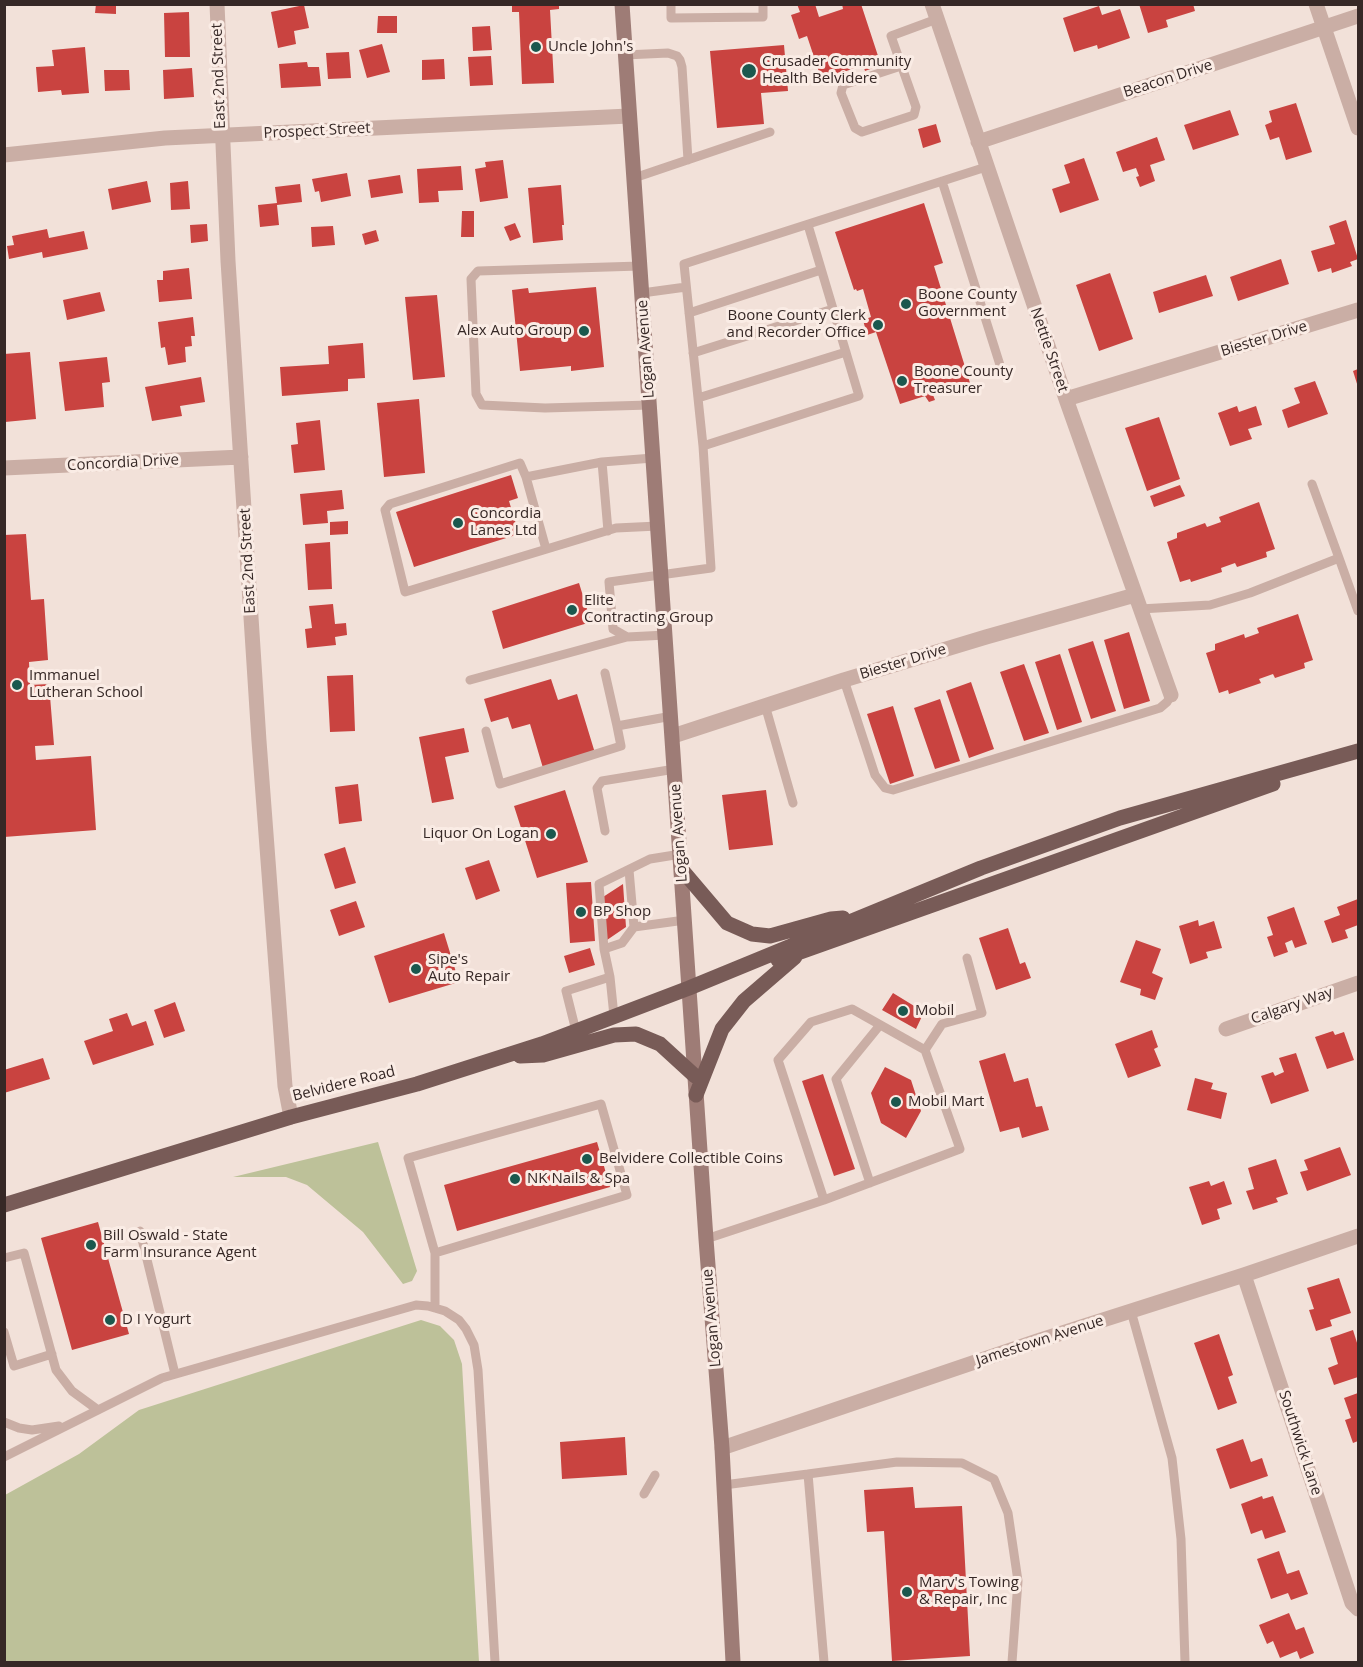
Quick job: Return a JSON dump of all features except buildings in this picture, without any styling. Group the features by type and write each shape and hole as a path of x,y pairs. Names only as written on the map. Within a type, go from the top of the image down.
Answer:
{"main road":[{"name":"Logan Avenue","path":"622,4 722,1448 733,1662"},
{"path":"689,988 981,868 1119,818 1359,752"},
{"path":"689,988 798,954 1359,752"},
{"path":"682,870 727,923 752,934 770,936 831,919 864,916"},
{"path":"696,1095 722,1029 744,1000 798,954"},
{"name":"Belvidere Road","path":"4,1205 291,1116 417,1084 576,1031 689,988"},
{"path":"499,1058 543,1055 614,1035 636,1034 660,1044 695,1076"}],"street":[{"name":"East 2nd Street","path":"217,4 221,136 260,753 285,1086 291,1116"},
{"path":"1316,4 1359,128"},
{"name":"Nettie Street","path":"935,12 1066,399 1171,695"},
{"name":"Beacon Drive","path":"978,142 1359,16"},
{"name":"Prospect Street","path":"4,155 165,138 629,116"},
{"name":"Biester Drive","path":"1066,399 1359,310"},
{"name":"Concordia Drive","path":"4,468 241,457"},
{"name":"Biester Drive","path":"673,736 997,633 1137,602"},
{"name":"Calgary Way","path":"1226,1029 1359,983"},
{"name":"Jamestown Avenue","path":"722,1448 1359,1236"},
{"name":"Southwick Lane","path":"1244,1275 1352,1603 1359,1609"}],"lane":[{"path":"670,4 671,18 763,17 763,4"},
{"path":"902,66 843,85 841,93 855,128 862,132 914,114 916,106 902,66 891,36 935,12"},
{"path":"626,55 668,53 677,56 680,60 688,160"},
{"path":"634,178 771,132"},
{"path":"627,637 613,628 609,582 711,567 703,446 684,264 986,167"},
{"path":"942,181 1000,365"},
{"path":"703,446 859,396 808,225"},
{"path":"640,266 478,271 471,279 476,394 482,405 545,408 650,405"},
{"path":"689,313 821,270"},
{"path":"642,293 686,287"},
{"path":"693,353 833,309"},
{"path":"698,398 846,352"},
{"path":"526,477 602,462 653,458"},
{"path":"602,462 608,531"},
{"path":"546,549 520,463 390,504 385,510 405,592 616,528 658,526"},
{"path":"1312,484 1359,611"},
{"path":"1137,602 1210,605 1250,593 1339,558"},
{"path":"470,680 627,637 666,635"},
{"path":"486,731 500,784 621,746 605,673"},
{"path":"844,680 875,775 885,788 893,790 906,788 1160,708 1171,695"},
{"path":"765,705 793,803"},
{"path":"617,726 672,716"},
{"path":"605,831 597,788 602,781 675,769"},
{"path":"614,1016 610,977 604,949 599,884 650,859 681,854"},
{"path":"604,949 622,943 634,927 629,870"},
{"path":"634,927 685,920"},
{"path":"925,1050 942,1024 982,1013 967,958"},
{"path":"576,1031 566,991 610,977"},
{"path":"706,1239 824,1200 960,1149 925,1050 852,1009 811,1022 778,1060 824,1200"},
{"path":"870,1183 836,1079 880,1025"},
{"path":"435,1253 627,1195 601,1104 408,1158 435,1253 435,1308"},
{"path":"140,1231 175,1374"},
{"path":"4,1258 24,1253 56,1370 72,1391 98,1410"},
{"path":"4,1457 162,1378 416,1305 445,1311 459,1320 466,1329 474,1345 478,1370 495,1662"},
{"path":"1131,1311 1172,1458 1181,1539 1185,1662"},
{"path":"4,1332 14,1366 52,1354"},
{"path":"4,1422 32,1430 68,1425"},
{"path":"724,1485 897,1462 962,1462 994,1479 1008,1513 1018,1581 1012,1662"},
{"path":"644,1494 655,1474"},
{"path":"808,1474 824,1662"}],"green space":[{"path":"378,1142 417,1271 412,1281 403,1284 363,1232 307,1185 286,1177 233,1177"},
{"path":"421,1320 440,1326 454,1340 462,1364 479,1662 5,1662 5,1495 79,1454 139,1410"}],"place":[{"name":"Uncle John's","path":"536,47"},
{"name":"Crusader Community Health Belvidere","path":"749,71"},
{"name":"Boone County Government","path":"906,304"},
{"name":"Boone County Clerk and Recorder Office","path":"878,325"},
{"name":"Alex Auto Group","path":"584,331"},
{"name":"Boone County Treasurer","path":"902,381"},
{"name":"Concordia Lanes Ltd","path":"458,523"},
{"name":"Elite Contracting Group","path":"572,610"},
{"name":"Immanuel Lutheran School","path":"17,685"},
{"name":"Liquor On Logan","path":"551,834"},
{"name":"BP Shop","path":"581,912"},
{"name":"Sipe's Auto Repair","path":"416,969"},
{"name":"Mobil","path":"903,1011"},
{"name":"Mobil Mart","path":"896,1102"},
{"name":"Belvidere Collectible Coins","path":"587,1159"},
{"name":"NK Nails & Spa","path":"515,1179"},
{"name":"Bill Oswald - State Farm Insurance Agent","path":"91,1245"},
{"name":"D I Yogurt","path":"110,1320"},
{"name":"Marv's Towing & Repair, Inc","path":"907,1592"}]}
